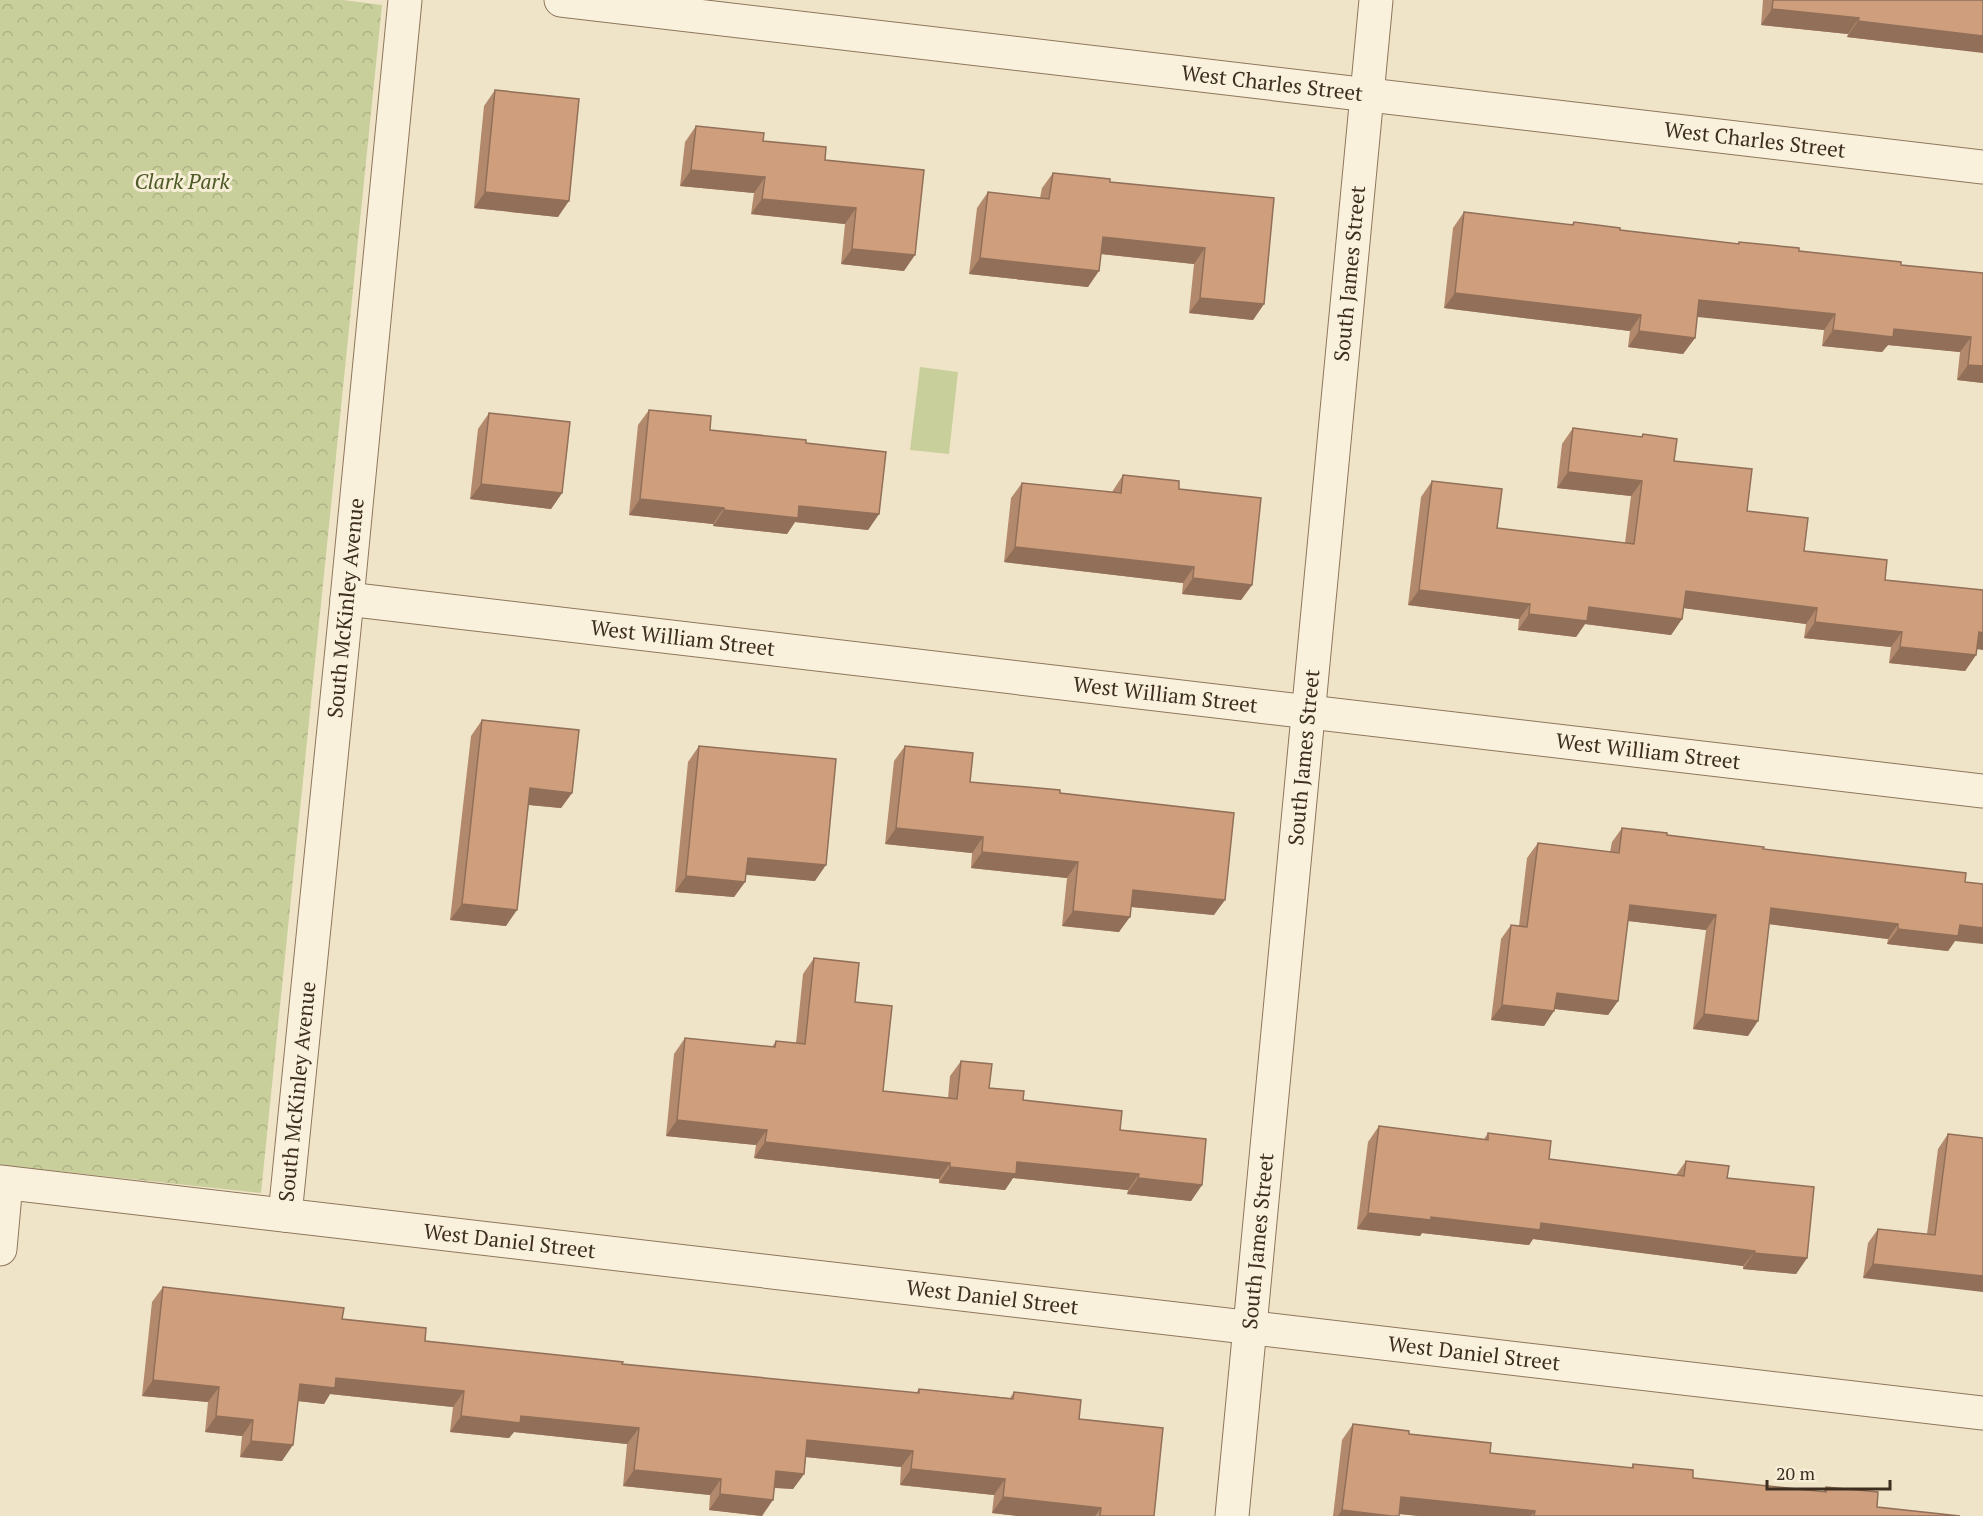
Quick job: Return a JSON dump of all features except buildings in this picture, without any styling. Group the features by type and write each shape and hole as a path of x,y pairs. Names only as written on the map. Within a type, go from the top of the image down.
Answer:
{"street":[{"name":"South McKinley Avenue","path":"285,1215 405,0"},
{"name":"West Charles Street","path":"561,0 1983,167"},
{"name":"South James Street","path":"1232,1516 1376,0"},
{"name":"West William Street","path":"347,599 1983,791"},
{"name":"West Daniel Street","path":"3,1183 1983,1413"},
{"path":"0,1249 3,1183"}],"green space":[{"name":"Clark Park","path":"0,0 343,0 382,5 261,1193 0,1165"},
{"path":"920,367 958,372 949,454 910,450"}]}
